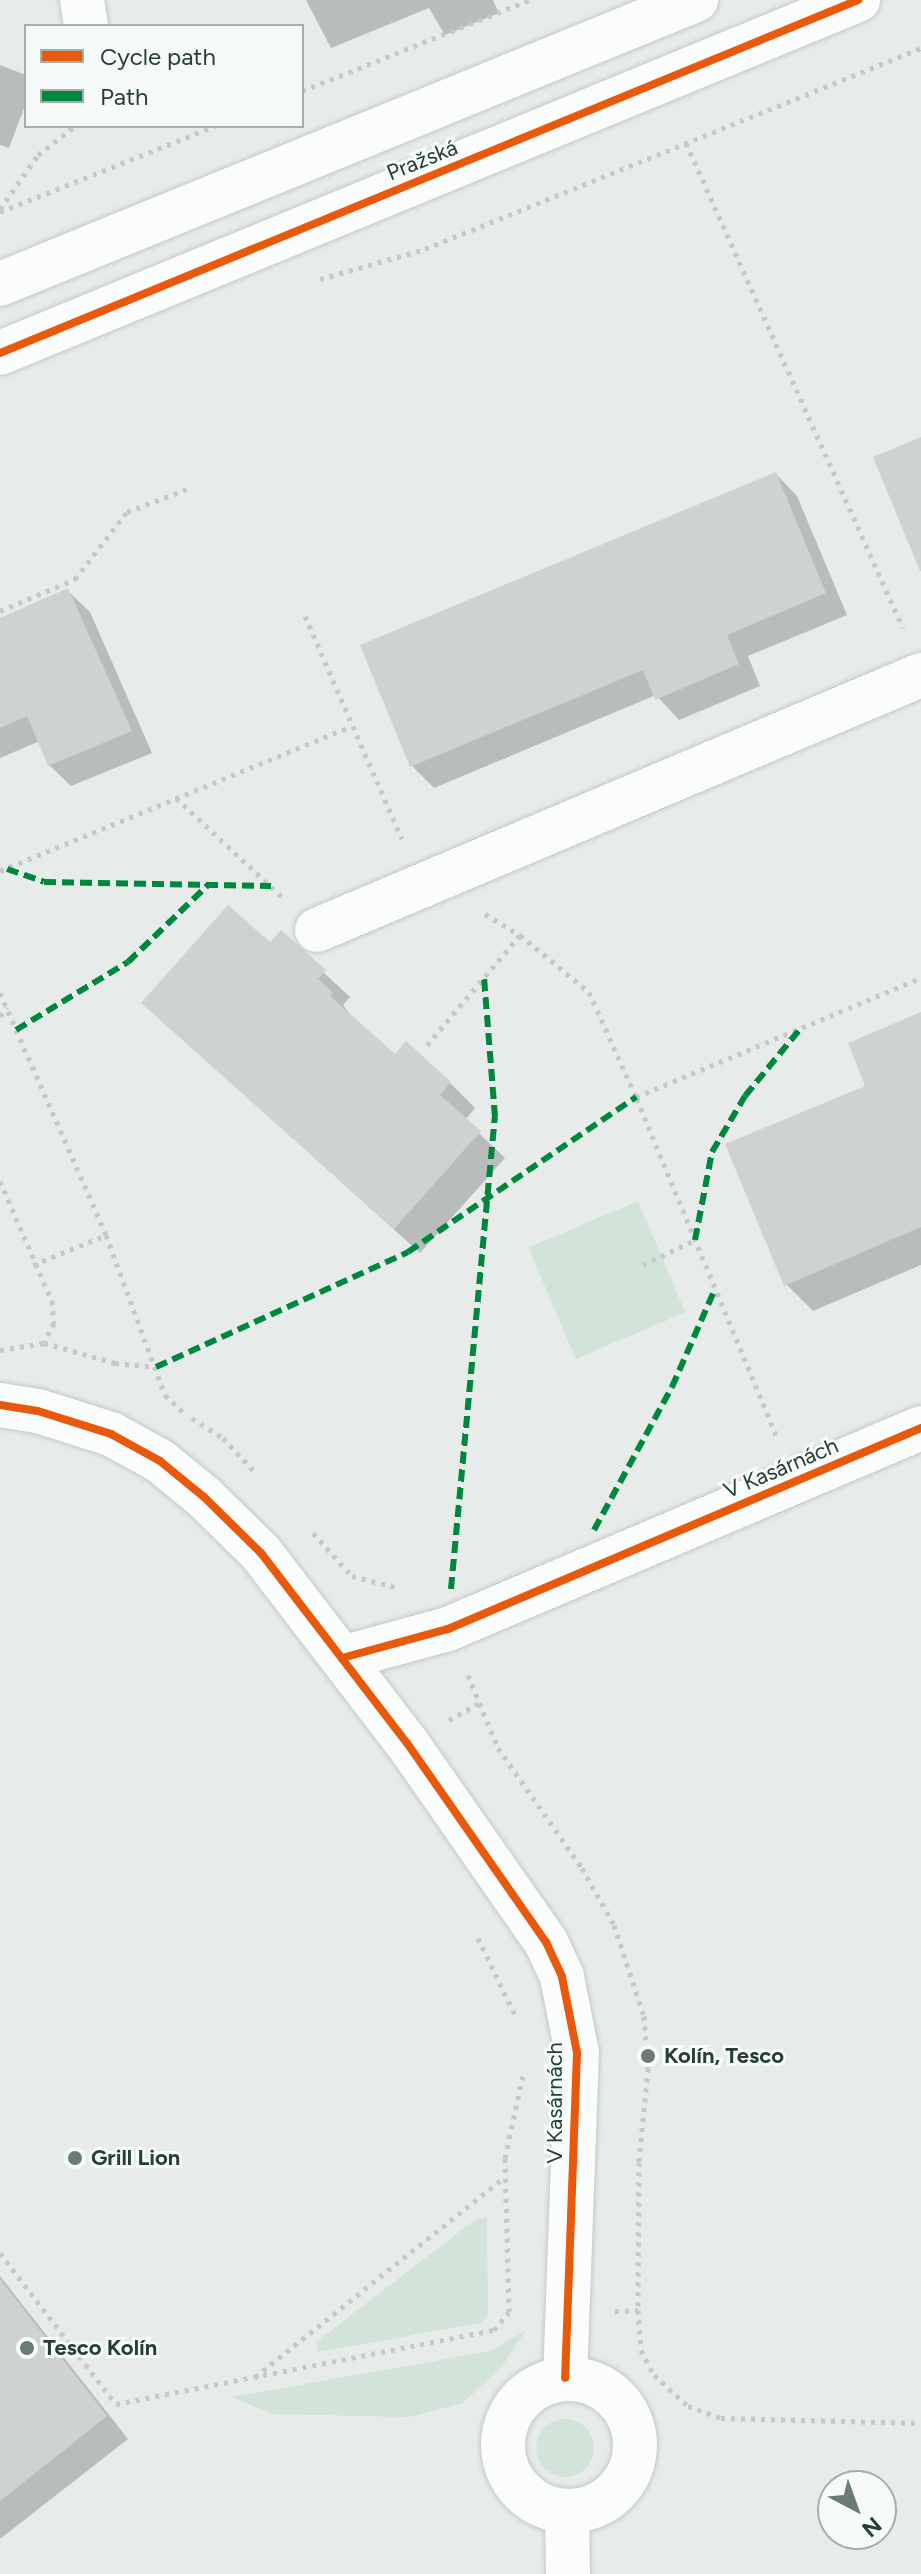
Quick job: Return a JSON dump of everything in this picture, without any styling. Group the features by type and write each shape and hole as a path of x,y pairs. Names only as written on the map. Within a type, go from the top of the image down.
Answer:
{"street":[{"path":"82,0 86,24"},
{"name":"Pražská","path":"0,284 696,0"},
{"name":"Pražská","path":"0,353 858,0"},
{"path":"317,930 431,882 914,658"},
{"name":"V Kasárnách","path":"0,1405 38,1411 111,1434 160,1461 261,1553 515,1891 562,1977 577,2053 565,2378"},
{"name":"V Kasárnách","path":"342,1658 448,1629 921,1428"},
{"path":"565,2378 605,2389 625,2411 636,2439 625,2482 590,2508 567,2511 531,2499 517,2486 503,2449 513,2409 545,2383 565,2378"},
{"path":"567,2511 568,2574"}],"path":[{"path":"304,90 529,0"},
{"path":"305,283 425,249 921,48"},
{"path":"0,210 38,155 72,128"},
{"path":"0,210 210,128"},
{"path":"686,143 914,658"},
{"path":"0,611 75,579 127,512 190,488"},
{"path":"305,616 401,839 431,882"},
{"path":"0,871 351,726"},
{"path":"176,798 317,930"},
{"path":"427,1045 520,935 589,992 636,1097 777,1439"},
{"path":"636,1097 921,978"},
{"path":"0,993 106,1235 156,1367 173,1403 223,1438 265,1482"},
{"path":"0,1016 7,1008"},
{"path":"0,1181 33,1265 52,1301 54,1323 44,1343"},
{"path":"33,1265 106,1235"},
{"path":"643,1265 695,1240"},
{"path":"0,1350 44,1343 115,1363 156,1367"},
{"path":"305,1524 352,1576 377,1586 411,1589"},
{"path":"471,1925 518,2024"},
{"path":"0,2253 116,2404 494,2330 509,2312 504,2178 524,2061"},
{"path":"254,2378 504,2178"},
{"path":"638,2310 641,2350 654,2375 688,2406 721,2418 921,2423"}],"green space":[{"path":"638,1201 685,1312 576,1359 528,1247"},
{"path":"487,2218 488,2316 480,2323 318,2352 316,2346 324,2336 476,2219"},
{"path":"526,2330 502,2366 463,2403 409,2417 272,2414 232,2397 491,2351"},
{"path":"565,2419 586,2427 594,2448 586,2469 565,2477 544,2469 536,2448 544,2427"}],"building":[{"path":"921,437 921,571 920,571 873,457"},
{"path":"776,472 826,593 727,635 739,664 655,700 643,670 410,767 360,645"},
{"path":"68,588 132,731 48,766 27,716 0,728 0,618"},
{"path":"228,905 270,942 281,930 326,970 318,979 333,993 330,996 395,1054 406,1041 451,1082 440,1095 481,1131 394,1229 141,1003"},
{"path":"921,1012 921,1227 784,1286 725,1144 865,1086 848,1043"},
{"name":"Tesco Kolín","path":"0,2279 107,2416 0,2501"}],"marked path":[{"path":"7,869 44,882 271,886"},
{"path":"16,1030 128,962 208,885"},
{"path":"451,1589 495,1117 484,977"},
{"path":"695,1240 712,1152 745,1096 800,1029"},
{"path":"156,1367 408,1252 636,1097"},
{"path":"594,1530 672,1387 715,1289"}],"cycle path":[{"path":"0,353 858,0"},
{"path":"0,1405 38,1411 111,1434 160,1461 204,1497 261,1553 407,1743 546,1942 562,1977 577,2053 565,2378"},
{"path":"342,1658 448,1629 921,1428"}],"place":[{"name":"Kolín, Tesco","path":"648,2056"},
{"name":"Grill Lion","path":"75,2158"},
{"name":"Tesco Kolín","path":"27,2348"}]}
